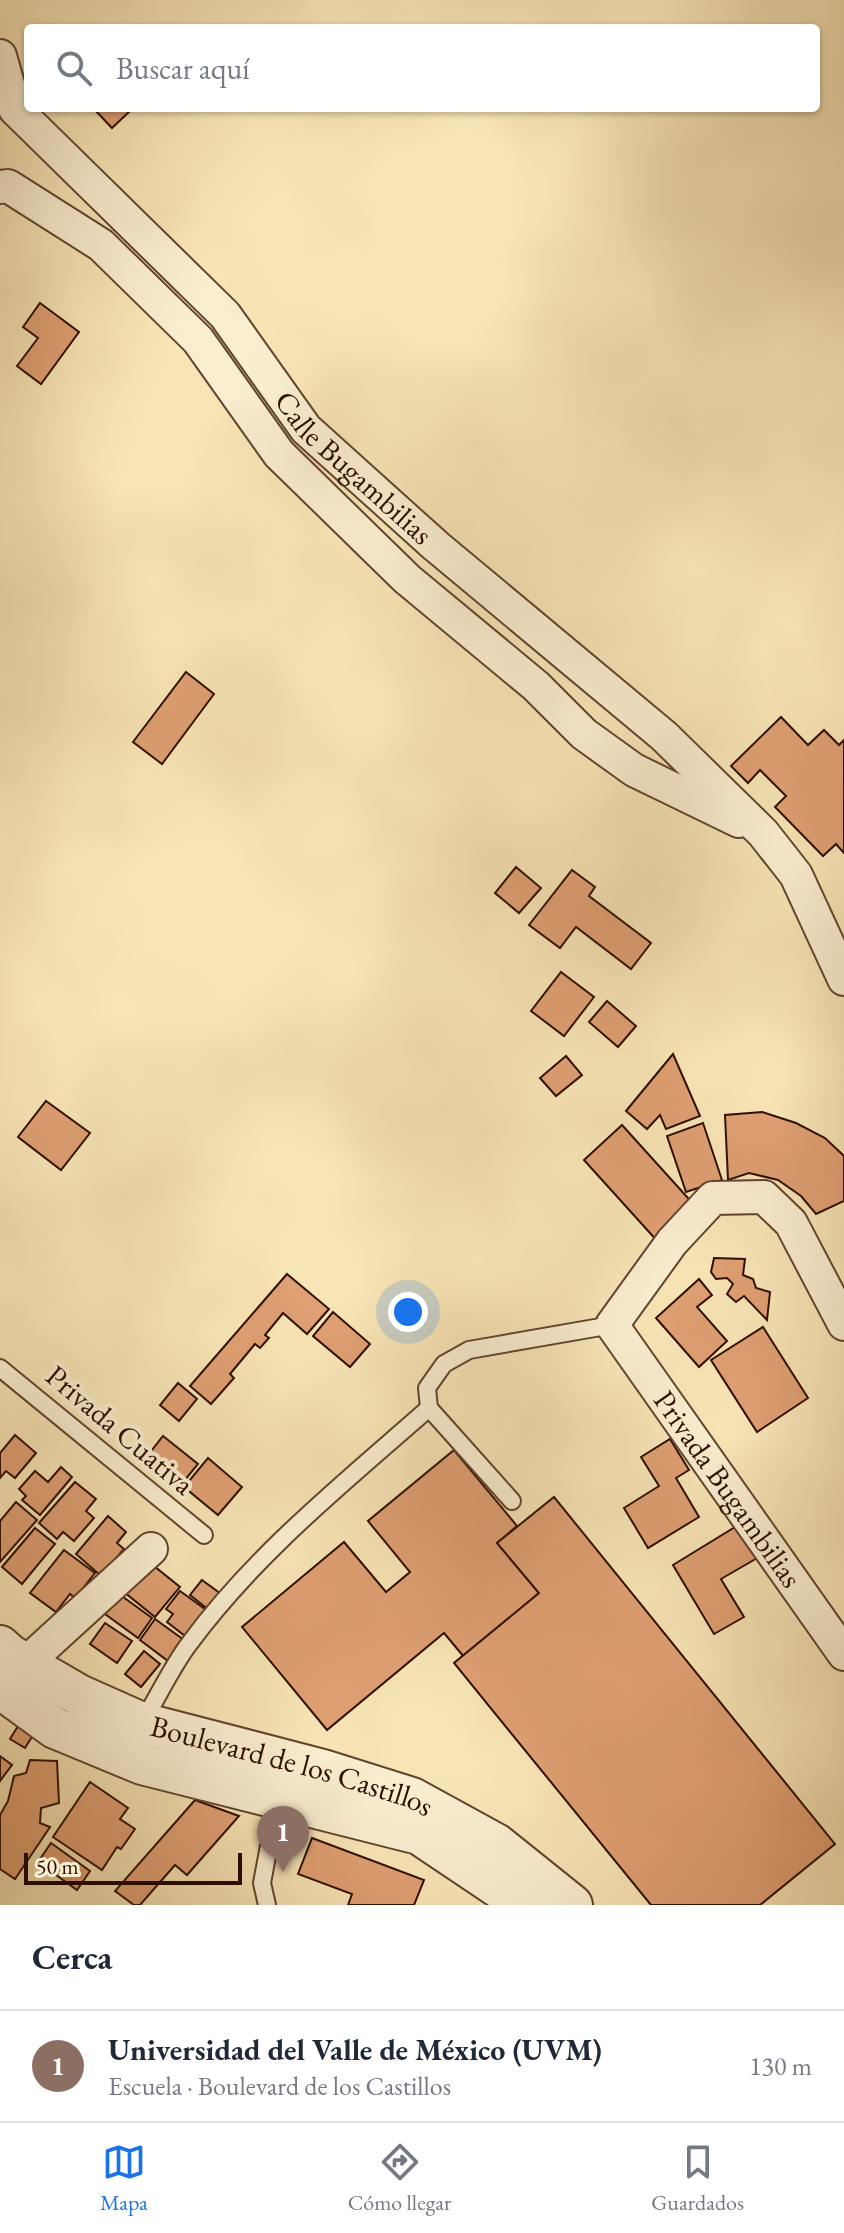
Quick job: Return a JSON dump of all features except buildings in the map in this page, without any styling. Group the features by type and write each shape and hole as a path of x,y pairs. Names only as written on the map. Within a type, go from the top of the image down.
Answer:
{"street":[{"name":"Calle Bugambilias","path":"0,56 15,109 225,315 306,429 436,546 664,736 763,833 796,875 816,912 844,979"},
{"name":"Calle Bugambilias","path":"0,187 8,186 101,245 198,340 279,454 407,579 536,686 584,734 634,770 763,833"},
{"path":"279,454 306,429"},
{"path":"612,1325 672,1242 713,1198 751,1197 764,1197 791,1223 844,1324"},
{"name":"Privada Bugambilias","path":"612,1325 844,1654"},
{"path":"9,1666 151,1549"},
{"name":"Boulevard de los Castillos","path":"9,1666 142,1723 323,1770 412,1798 496,1844 572,1905"},
{"name":"Boulevard de los Castillos","path":"9,1666 55,1728 142,1764 419,1834 525,1905"}],"lane":[{"path":"816,912 844,942"},
{"path":"512,1501 429,1408 427,1388 444,1364 469,1350 612,1325"},
{"name":"Privada Cuativa","path":"0,1368 204,1535"},
{"path":"142,1723 187,1647 214,1612 286,1534 429,1408"},
{"path":"267,1905 262,1883 278,1798"}],"place":[{"name":"Universidad del Valle de México (UVM)","path":"283,1872"}]}
